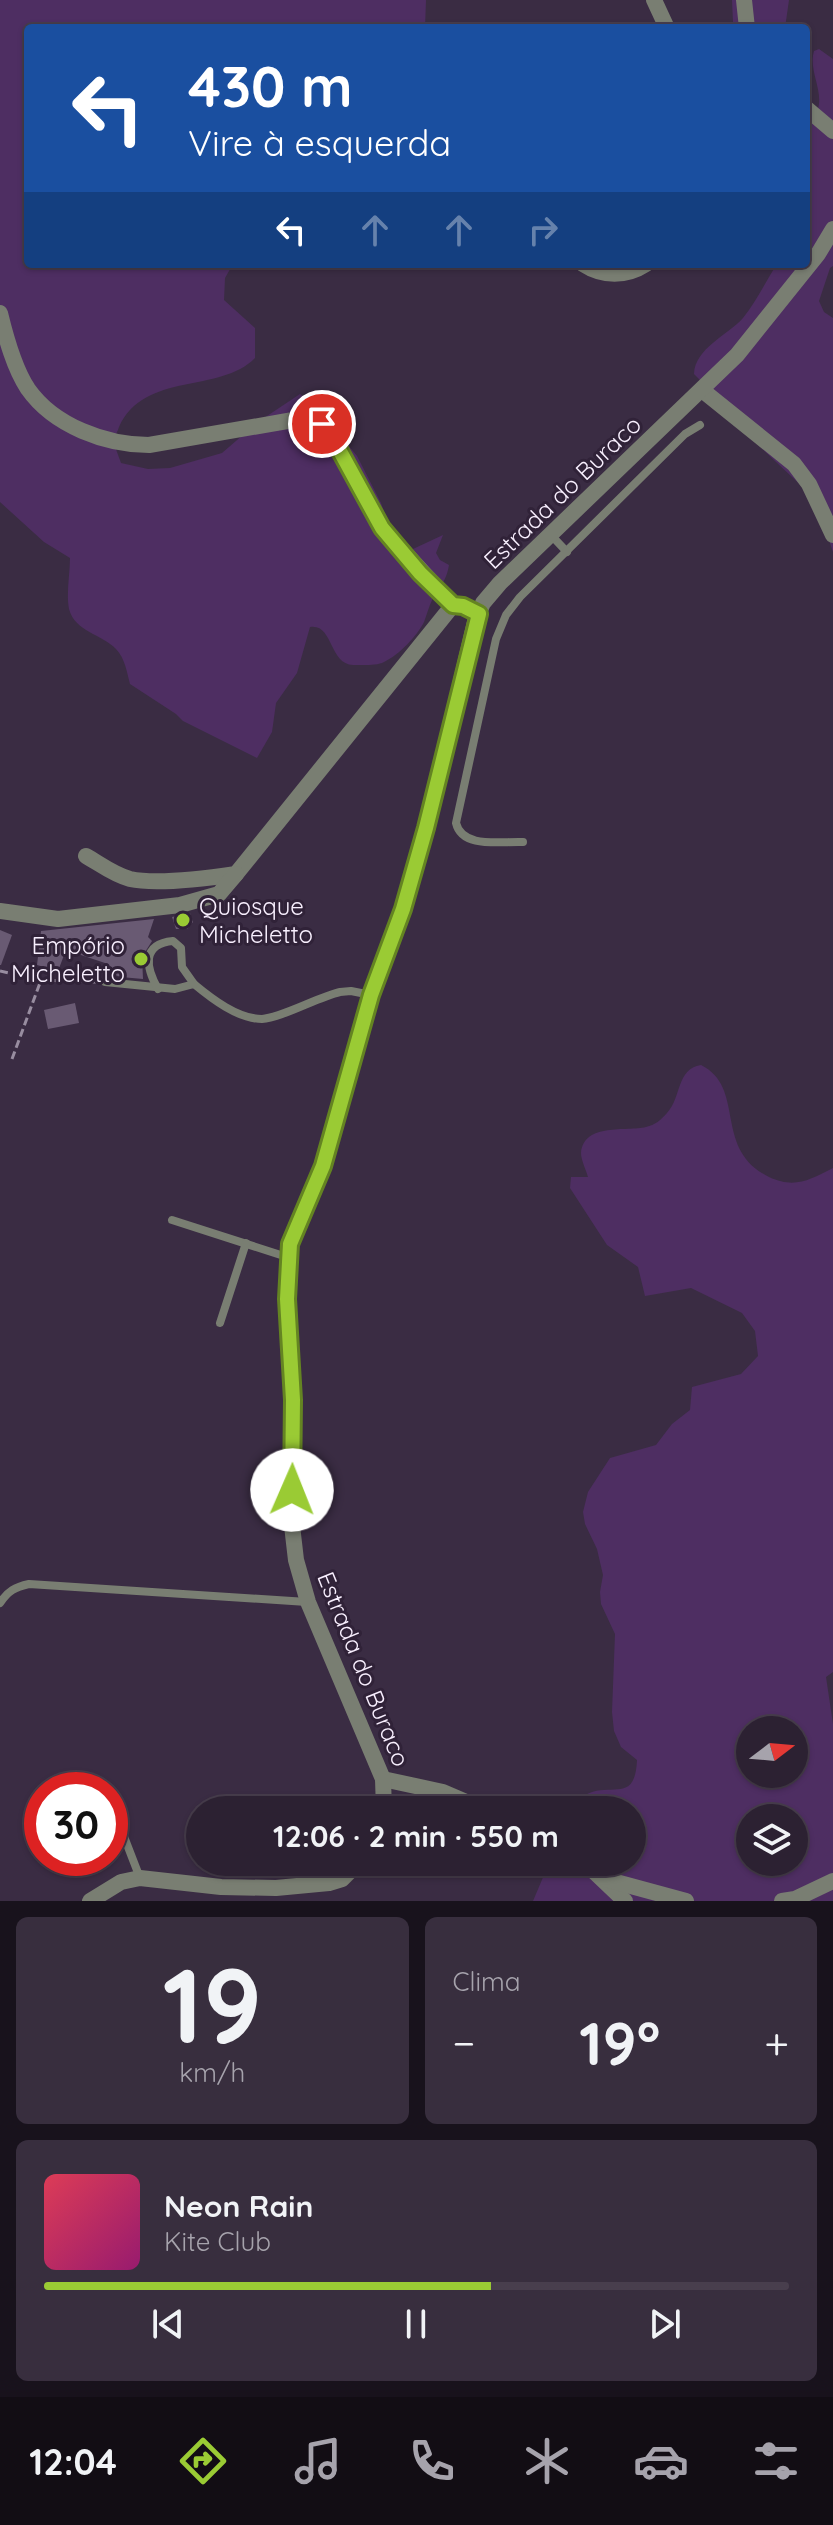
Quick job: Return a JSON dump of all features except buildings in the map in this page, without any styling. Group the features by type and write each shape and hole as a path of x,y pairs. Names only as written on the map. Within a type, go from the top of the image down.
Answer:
{"street":[{"path":"654,0 665,24"},
{"path":"744,0 747,24"},
{"path":"810,111 833,131"},
{"name":"Estrada do Buraco","path":"810,264 833,229"},
{"path":"589,268 609,275 639,268"},
{"name":"Estrada do Buraco","path":"384,1796 383,1779 308,1602 292,1536 293,1425 287,1299 290,1244 323,1166 371,995 403,909 483,603 500,583 737,355 807,268"},
{"path":"0,313 19,372 29,389 40,402 74,428 105,439 130,445 149,445 293,420 311,420 322,424 362,488 382,528 420,573 453,605 479,614"},
{"path":"702,390 794,464 809,484 833,535"},
{"path":"0,911 58,919 180,905 219,894 250,860 453,605"},
{"path":"86,856 131,879 186,879 236,874"},
{"path":"383,1779 452,1796"},
{"path":"90,1901 129,1879 276,1888 329,1883 345,1876"},
{"path":"601,1876 625,1901"},
{"path":"605,1879 686,1901"},
{"path":"782,1901 795,1899 833,1881"}],"lane":[{"path":"523,842 468,840 458,833 456,823 496,639 506,615 685,434 700,425"},
{"path":"551,535 567,552"},
{"path":"158,989 148,972 152,949 161,942 173,941 181,948 182,967 194,984 246,1017 264,1019 340,992 371,995"},
{"path":"105,982 158,989 194,984"},
{"path":"172,1220 288,1257"},
{"path":"220,1323 246,1243"},
{"path":"0,1603 16,1587 29,1584 308,1602"},
{"path":"128,1847 140,1878"}],"path":[{"path":"0,971 41,980 105,982"},
{"path":"12,1059 41,980"}],"shaded area":[{"path":"0,0 426,0 425,24 24,24 24,268 231,268 225,278 224,300 255,328 255,358 240,369 164,390 131,409 114,439 121,463 148,469 170,468 222,453 258,422 300,394 333,418 339,434 357,456 389,526 388,548 413,549 443,535 436,553 440,560 449,565 445,579 433,598 424,622 407,645 381,663 353,665 339,658 323,631 310,627 297,673 276,703 272,732 257,758 183,721 130,684 124,661 116,649 83,628 72,617 68,597 70,558 44,542 0,502"},
{"path":"732,0 789,0 786,24 733,22"},
{"path":"819,49 833,59 833,266 819,301 824,312 833,318 833,552 818,508 809,493 740,428 716,396 694,374 706,349 743,318 775,268 810,268 810,114 817,112 819,104 813,66 814,51"},
{"path":"701,1065 715,1075 723,1088 741,1151 752,1165 769,1177 794,1183 833,1168 833,1672 826,1677 833,1724 833,1901 533,1901 544,1876 646,1876 646,1796 584,1796 595,1791 627,1787 635,1774 637,1760 621,1747 614,1731 615,1634 601,1604 603,1575 597,1549 585,1524 583,1512 588,1492 610,1458 656,1445 672,1424 690,1410 692,1387 741,1374 758,1356 755,1331 742,1313 691,1288 645,1296 638,1267 607,1245 570,1188 571,1177 588,1177 581,1153 590,1137 598,1132 646,1127 658,1122 672,1107 687,1072"}],"place":[{"name":"Quiosque Micheletto","path":"183,920"},
{"name":"Empório Micheletto","path":"141,959"}],"route":[{"path":"292,1490 293,1400 287,1299 290,1244 323,1166 371,995 403,909 479,614 453,605 420,573 382,528 362,488 322,424"}]}
